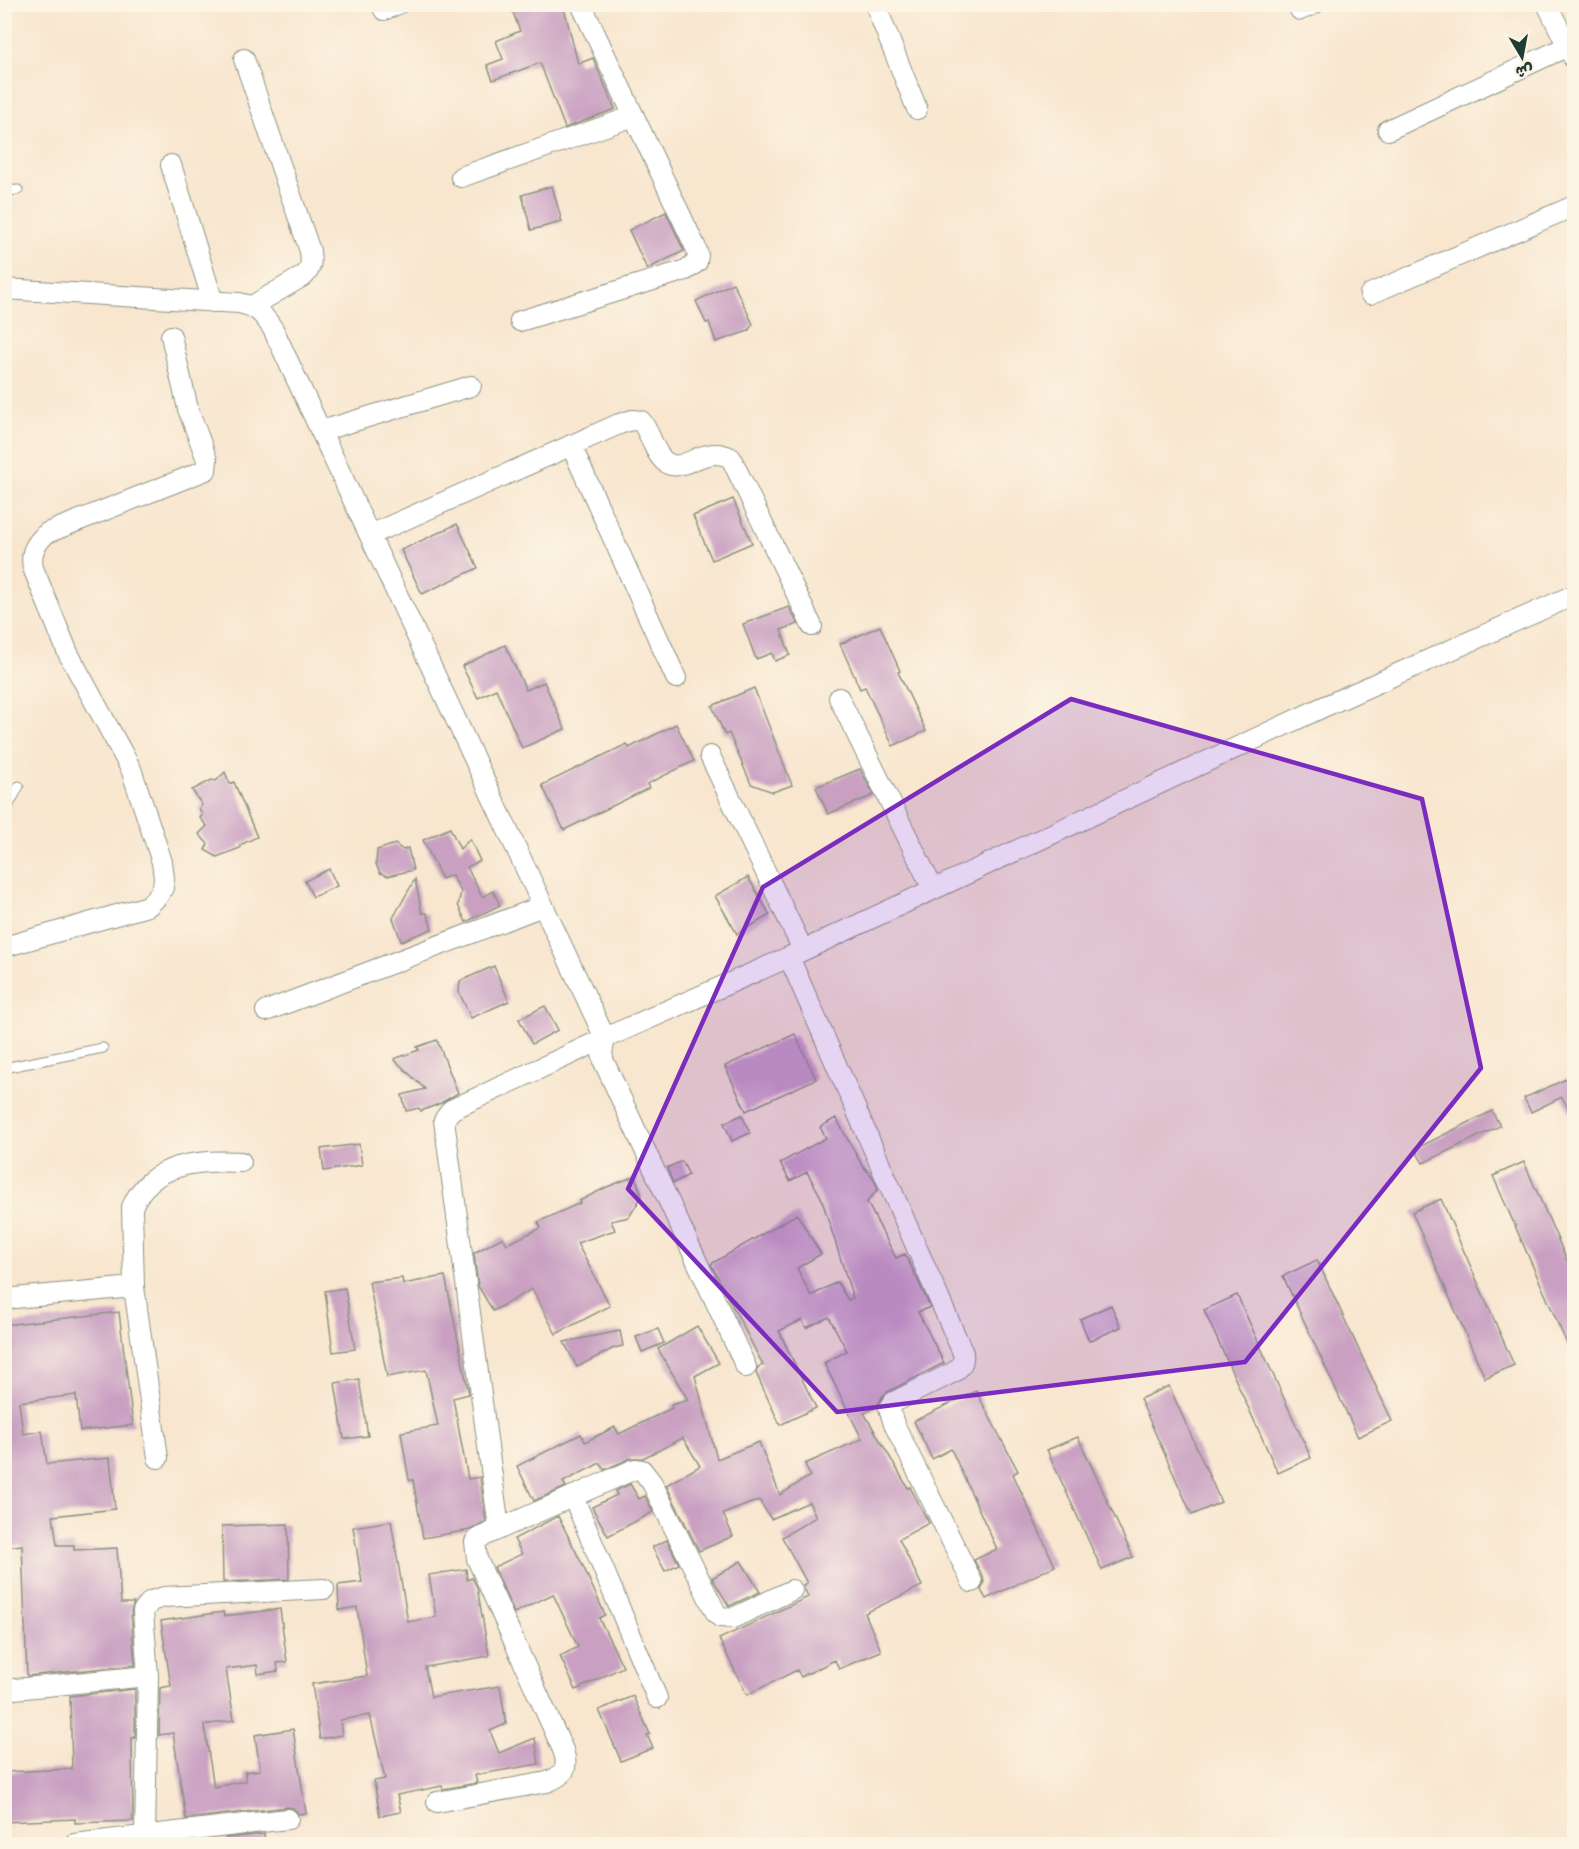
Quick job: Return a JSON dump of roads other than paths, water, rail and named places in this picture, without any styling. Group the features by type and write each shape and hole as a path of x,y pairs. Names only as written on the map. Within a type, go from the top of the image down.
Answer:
{"street":[{"path":"520,321 686,270 697,262 699,255 581,4"},
{"path":"875,4 917,109"},
{"path":"1388,130 1571,53 1547,4"},
{"path":"244,59 312,262 305,275 252,306"},
{"path":"460,177 634,116"},
{"path":"171,165 213,302"},
{"path":"1370,294 1575,206"},
{"path":"4,289 213,302 252,306 262,313 273,329 605,1038 602,1054 604,1062 746,1366"},
{"path":"4,947 148,906 163,888 162,862 131,769 68,652 33,568 31,557 36,544 47,533 206,470 207,460 188,409 171,336"},
{"path":"321,431 471,386"},
{"path":"370,536 571,445 632,420 641,421 647,428 661,458 668,464 678,466 708,454 722,454 731,458 812,627"},
{"path":"571,445 675,678"},
{"path":"499,1528 444,1120 451,1110 796,953 1311,713 1575,595"},
{"path":"839,698 933,889"},
{"path":"710,756 796,953 963,1353 964,1360 954,1372 892,1403 889,1408 894,1424 972,1582"},
{"path":"266,1011 543,906"},
{"path":"158,1458 134,1287 132,1206 137,1195 148,1183 174,1168 212,1161 241,1162"},
{"path":"4,1299 134,1287"},
{"path":"437,1802 547,1782 557,1778 567,1763 477,1559 475,1542 479,1538 634,1469 642,1470 652,1483 720,1617 733,1618 792,1590"},
{"path":"573,1496 657,1698"},
{"path":"146,1836 148,1676 143,1611 151,1601 164,1597 324,1589"},
{"path":"4,1690 148,1676"},
{"path":"74,1845 288,1819"}],"lane":[{"path":"4,191 18,190"},
{"path":"4,814 19,786"},
{"path":"4,1068 103,1048"}]}
